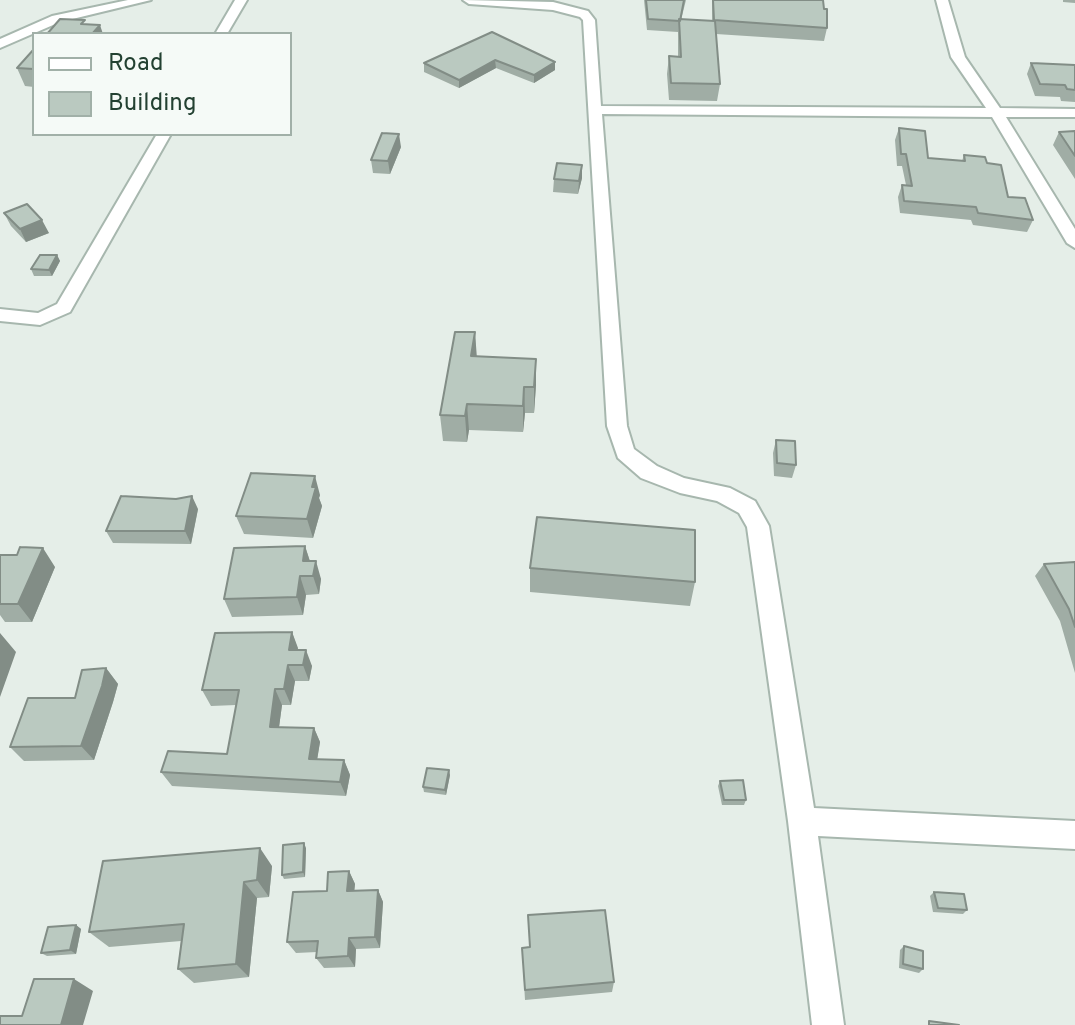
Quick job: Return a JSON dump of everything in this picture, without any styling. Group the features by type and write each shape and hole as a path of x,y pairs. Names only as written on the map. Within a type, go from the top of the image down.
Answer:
{"street":[{"path":"0,44 56,19 145,0"},
{"path":"222,32 241,0"},
{"path":"469,0 553,6 584,14 589,20 617,426 625,453 649,472 680,485 722,494 747,507 758,526 802,821 828,1025"},
{"path":"942,0 958,57 1018,145 1075,243"},
{"path":"594,110 1075,113"},
{"path":"0,315 40,319 64,308 163,136"},
{"path":"802,821 1075,835"}],"building":[{"path":"646,0 684,0 680,21 648,19"},
{"path":"713,0 823,0 824,9 827,9 827,28 714,20"},
{"path":"60,19 85,20 81,24 100,25 94,32 49,32"},
{"path":"679,19 715,21 720,84 671,83 669,56 681,57"},
{"path":"492,32 555,62 534,75 495,60 459,80 424,63"},
{"path":"32,51 32,69 17,68"},
{"path":"1031,63 1075,65 1075,90 1067,89 1065,85 1040,84"},
{"path":"899,128 925,131 928,158 965,161 964,155 985,157 987,163 1001,165 1008,197 1025,198 1033,220 978,213 976,207 904,201 902,185 912,186 906,154 901,154"},
{"path":"1075,131 1075,156 1059,132"},
{"path":"382,133 399,134 388,161 371,160"},
{"path":"557,163 582,165 579,181 554,179"},
{"path":"27,204 42,220 20,229 4,213"},
{"path":"40,255 57,255 49,270 31,269"},
{"path":"455,332 475,332 471,356 536,359 534,387 524,387 523,406 467,404 465,416 440,415"},
{"path":"776,440 795,441 796,465 777,463"},
{"path":"251,473 315,476 312,487 316,487 307,519 236,516"},
{"path":"121,496 176,499 192,496 185,531 106,531"},
{"path":"537,517 695,530 695,582 530,568"},
{"path":"305,546 303,561 316,561 313,576 300,576 297,597 224,599 234,548"},
{"path":"20,547 43,548 18,604 0,604 0,555 17,555"},
{"path":"1075,562 1075,627 1069,609 1044,564"},
{"path":"292,632 289,650 306,650 303,665 288,665 284,689 275,689 270,727 314,728 309,759 344,760 340,782 161,772 168,751 227,754 239,690 202,690 215,633"},
{"path":"106,668 81,746 10,747 28,698 75,698 82,670"},
{"path":"427,768 449,770 445,790 423,787"},
{"path":"743,780 746,800 724,800 720,781"},
{"path":"304,843 303,872 282,875 283,845"},
{"path":"260,848 257,880 244,882 236,964 178,969 184,924 89,932 103,861"},
{"path":"349,871 347,891 378,890 375,937 349,938 348,956 316,958 318,941 287,942 293,892 327,891 328,872"},
{"path":"934,892 964,894 967,910 938,908"},
{"path":"605,910 614,982 525,990 522,948 530,947 528,915"},
{"path":"76,925 70,950 41,953 48,927"},
{"path":"904,946 923,951 923,969 903,964"},
{"path":"34,979 74,979 61,1025 0,1025 0,1016 22,1016"},
{"path":"929,1021 959,1025 929,1025"}]}
